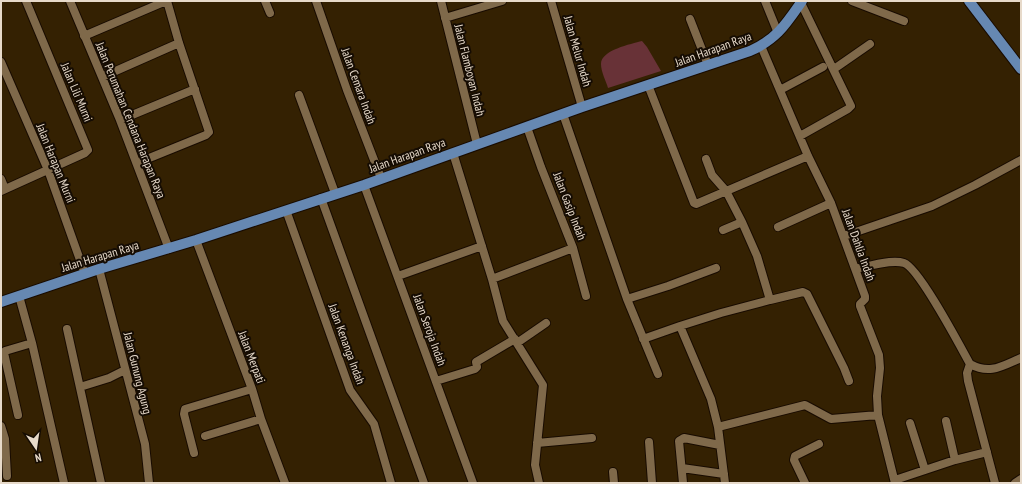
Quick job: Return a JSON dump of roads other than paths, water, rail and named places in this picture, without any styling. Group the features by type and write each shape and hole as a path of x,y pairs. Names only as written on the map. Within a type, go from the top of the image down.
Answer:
{"main road":[{"path":"969,1 1021,69"},
{"name":"Jalan Harapan Raya","path":"1,302 99,269 196,240 335,193 364,185 582,107 761,46 778,33 801,2"}],"street":[{"name":"Jalan Lili Murni","path":"26,1 88,150 85,154 48,170"},
{"name":"Jalan Perumahan Cendana Harapan Raya","path":"70,1 120,120 169,248"},
{"path":"84,36 167,1 179,43 209,132 206,135 136,163"},
{"path":"265,1 270,13"},
{"name":"Jalan Cemara Indah","path":"316,1 347,90 381,178"},
{"name":"Jalan Flamboyan Indah","path":"441,1 477,144"},
{"path":"445,18 502,1"},
{"name":"Jalan Melur Indah","path":"551,1 582,107"},
{"path":"765,1 778,33"},
{"path":"852,1 904,21"},
{"path":"800,136 851,107 801,2"},
{"path":"690,19 708,65"},
{"path":"102,77 179,43"},
{"path":"834,69 870,44"},
{"name":"Jalan Dahlia Indah","path":"761,46 808,156 831,203 865,296 865,299 860,304 860,308 879,355 880,362 877,396 878,415 895,482"},
{"name":"Jalan Harapan Murni","path":"1,62 48,170 85,274"},
{"path":"780,90 823,67"},
{"path":"648,85 694,203 698,204 808,156"},
{"path":"120,120 195,89"},
{"path":"299,95 335,193"},
{"path":"563,114 627,299 658,374"},
{"name":"Jalan Gasip Indah","path":"527,127 573,248 586,296"},
{"path":"453,153 492,279 503,321 543,385 535,465 539,483"},
{"path":"706,159 712,175 726,191 742,222 757,256 770,300"},
{"path":"844,236 932,206 1021,160"},
{"path":"1,179 3,190 48,170"},
{"name":"Jalan Seroja Indah","path":"364,185 473,483"},
{"path":"321,198 424,483"},
{"path":"778,226 831,203"},
{"name":"Jalan Kenanga Indah","path":"286,210 350,390 374,424 391,483"},
{"path":"723,230 742,222"},
{"name":"Jalan Merpati","path":"196,240 252,389 261,419 285,483"},
{"path":"398,276 482,246"},
{"path":"492,279 573,248"},
{"path":"856,269 895,262 906,263 910,266 933,299 970,364 986,370 1002,366 1021,358"},
{"path":"627,299 668,286 716,268"},
{"name":"Jalan Gunung Agung","path":"99,269 145,444 149,483"},
{"path":"643,338 721,313 803,292 808,294 849,381"},
{"path":"20,296 64,483"},
{"path":"436,381 475,369 477,367 476,362 546,323"},
{"path":"680,326 708,390 718,427 725,483"},
{"path":"68,329 101,483"},
{"path":"18,415 4,353 5,351 32,343"},
{"path":"970,364 967,373 968,381 995,483"},
{"path":"80,387 104,380 125,370"},
{"path":"194,453 184,414 186,409 252,389"},
{"path":"718,427 805,405 831,419 878,415"},
{"path":"205,436 261,419"},
{"path":"946,421 955,460"},
{"path":"910,423 925,470"},
{"path":"1,426 5,439 8,476"},
{"path":"537,443 592,438"},
{"path":"683,483 678,443 680,440 684,438 720,445"},
{"path":"649,442 652,483"},
{"path":"805,483 794,460 795,456 819,444"},
{"path":"895,482 955,460 987,452"},
{"path":"682,468 724,474"},
{"path":"613,472 614,483"},
{"path":"1015,483 1021,479"}]}
